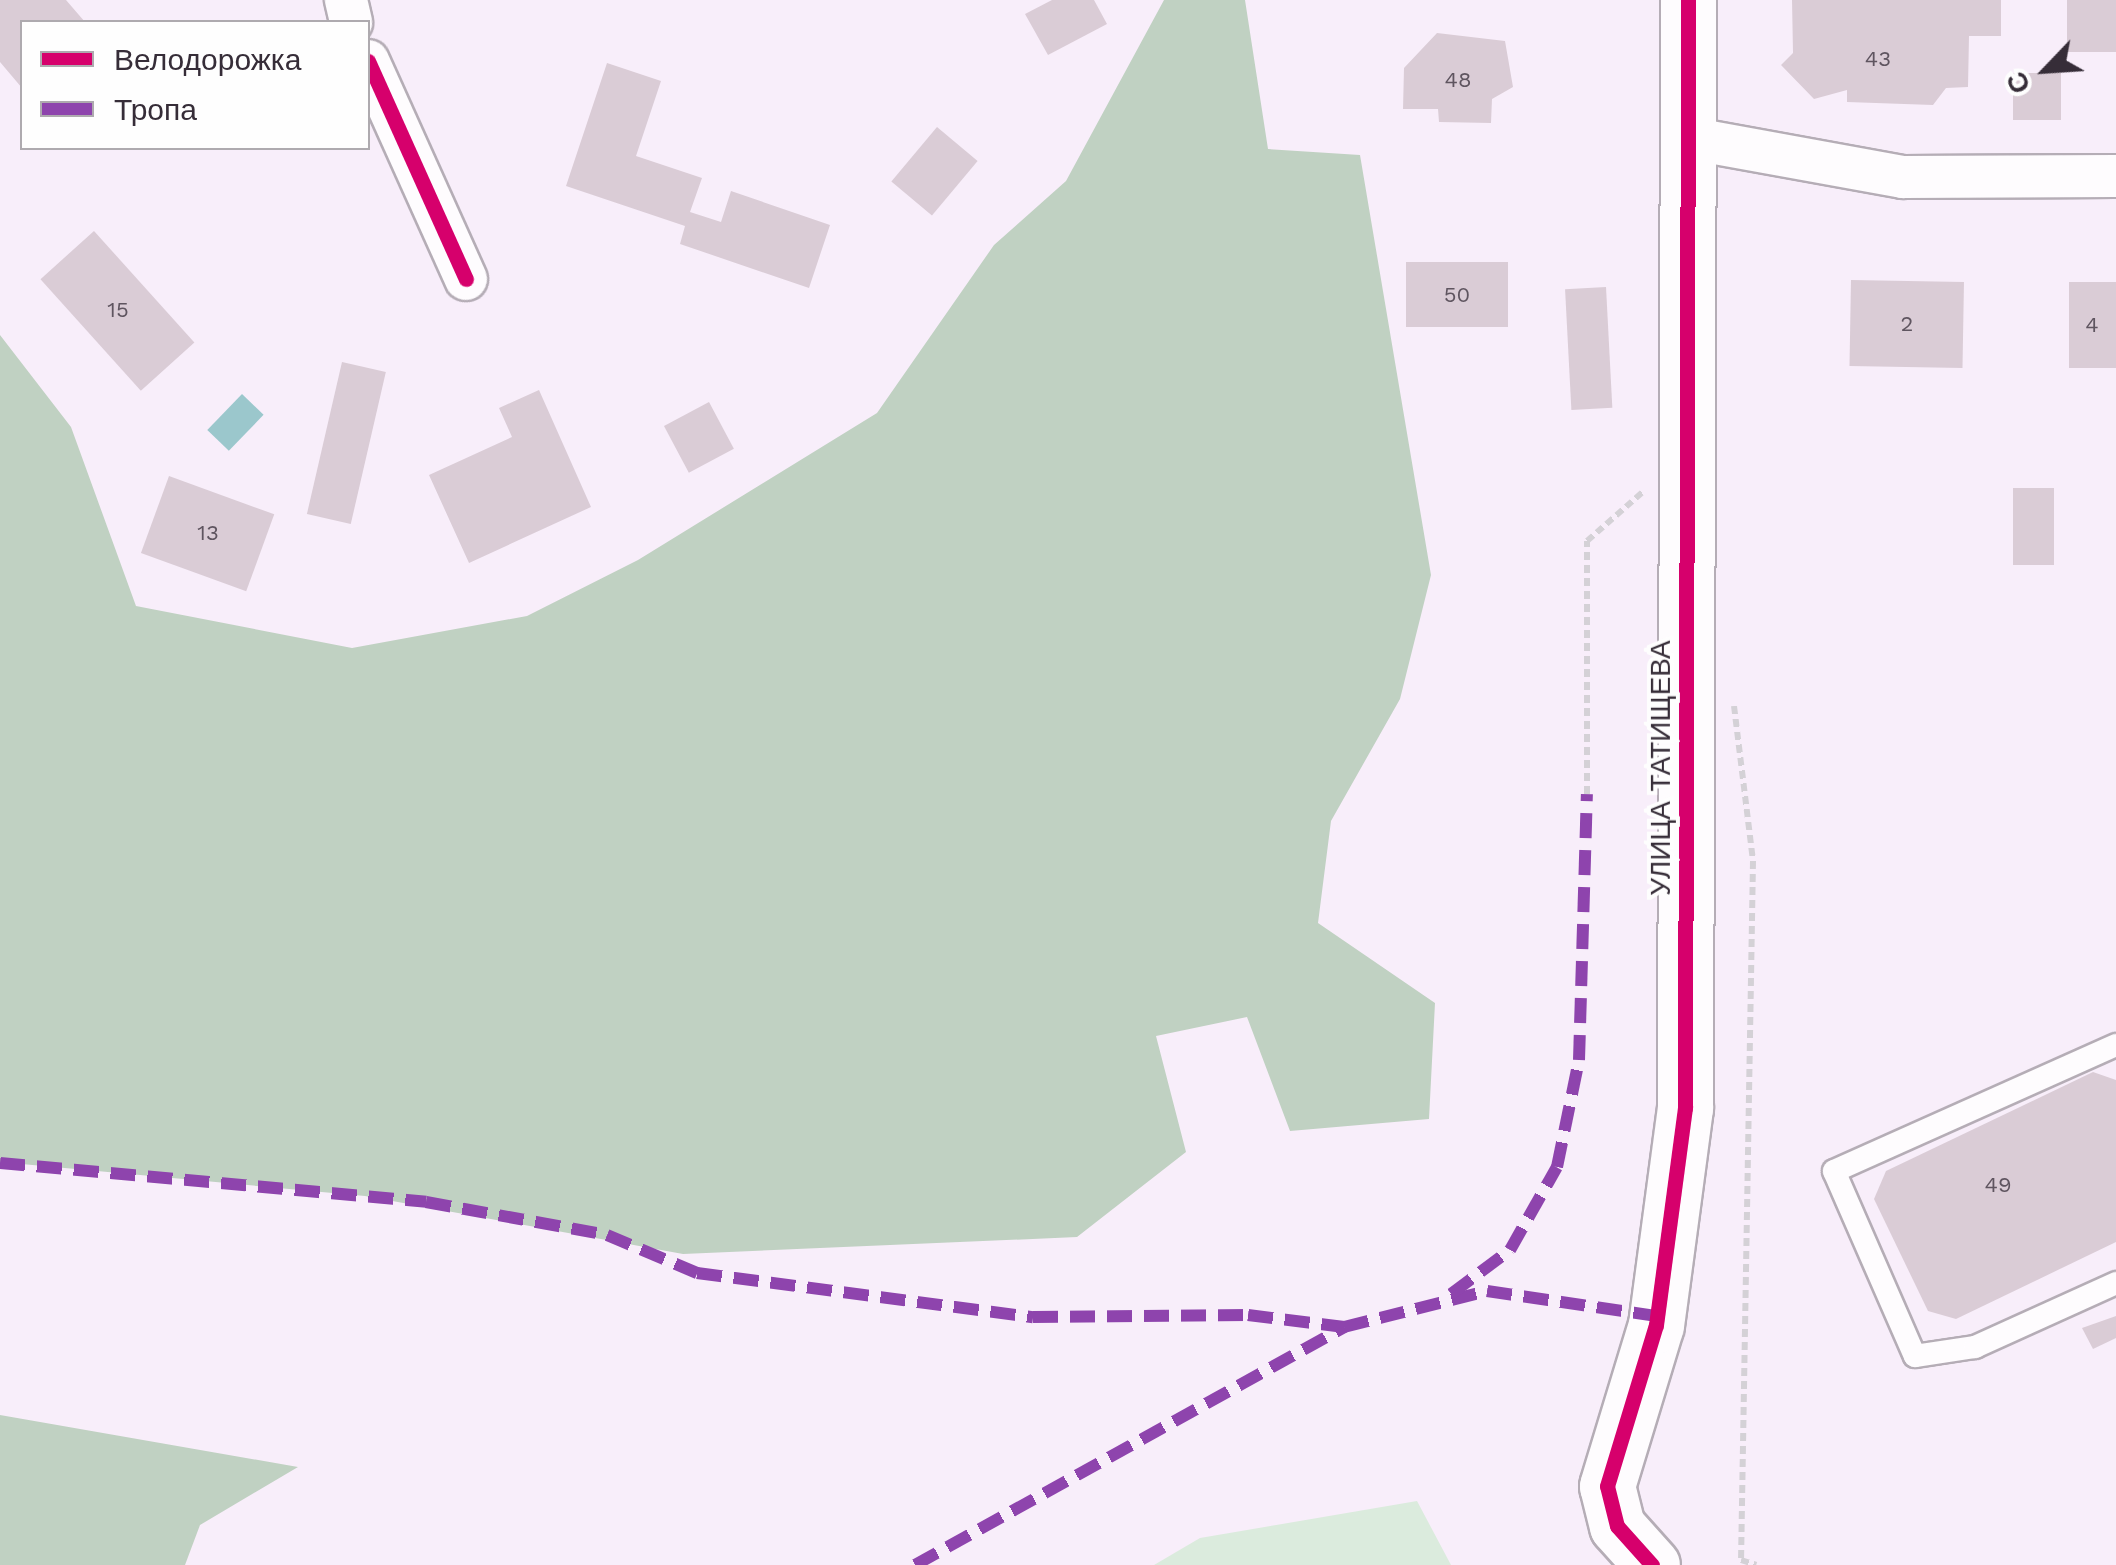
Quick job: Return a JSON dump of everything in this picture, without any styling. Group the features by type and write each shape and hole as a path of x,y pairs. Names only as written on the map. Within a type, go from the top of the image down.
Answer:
{"street":[{"name":"УЛИЦА ТАТИЩЕВА","path":"1625,1552 1607,1486 1656,1325 1685,1108 1688,0"},
{"path":"370,65 466,279"},
{"path":"1688,138 1904,177 2116,176"}],"lane":[{"path":"2116,1045 1834,1170 1915,1356 1975,1347 2116,1282"}],"path":[{"path":"1587,794 1587,541 1650,485"},
{"path":"1733,689 1753,861 1741,1560 1756,1565"}],"green space":[{"path":"1164,0 1245,0 1268,149 1360,155 1431,575 1400,699 1331,821 1318,923 1435,1003 1429,1119 1290,1131 1247,1017 1156,1036 1186,1152 1077,1237 683,1254 365,1196 0,1162 0,335 71,427 136,606 352,648 527,616 638,560 877,413 994,245 1066,181"},
{"path":"0,1415 298,1467 200,1525 185,1565 0,1565"},
{"path":"1417,1501 1451,1565 1154,1565 1200,1538"}],"water":[{"path":"242,394 264,415 229,451 207,430"}],"building":[{"path":"0,0 66,0 83,20 20,20 20,86 0,62"},
{"path":"1052,0 1094,0 1107,24 1048,55 1025,14"},
{"path":"1792,0 2001,0 2001,36 1969,36 1968,87 1946,88 1933,105 1847,102 1847,90 1814,99 1781,65 1793,53"},
{"path":"2067,0 2116,0 2116,52 2067,52"},
{"path":"1437,33 1505,41 1513,87 1492,99 1491,123 1439,122 1438,109 1403,109 1404,68"},
{"path":"607,63 661,81 636,156 702,178 690,212 721,222 731,191 830,225 809,288 680,244 685,226 566,186"},
{"path":"2013,73 2061,73 2061,120 2013,120"},
{"path":"937,127 978,161 932,215 891,181"},
{"path":"94,231 194,342 141,391 40,279"},
{"path":"1406,262 1508,262 1508,327 1406,327"},
{"path":"1851,280 1964,282 1962,368 1849,366"},
{"path":"2069,282 2116,282 2116,368 2069,368"},
{"path":"1606,287 1612,408 1571,410 1565,289"},
{"path":"342,362 386,372 351,524 307,514"},
{"path":"539,390 591,507 469,563 429,475 512,437 499,408"},
{"path":"709,402 734,449 689,473 664,426"},
{"path":"169,476 274,514 246,591 141,553"},
{"path":"2013,488 2054,488 2054,565 2013,565"},
{"path":"2093,1072 2116,1080 2116,1242 1956,1319 1928,1311 1874,1199 1886,1171"},
{"path":"2116,1316 2116,1338 2093,1349 2082,1328"}],"marked path":[{"path":"1451,1294 1510,1250 1557,1167 1579,1060 1587,794"},
{"path":"0,1163 426,1202 607,1235 697,1273 1033,1317 1248,1315 1344,1327 1487,1291 1657,1316"},
{"path":"915,1565 1344,1327"}],"cycle path":[{"path":"1652,1565 1617,1526 1607,1486 1656,1325 1685,1108 1688,0"},
{"path":"370,65 466,279"}]}
